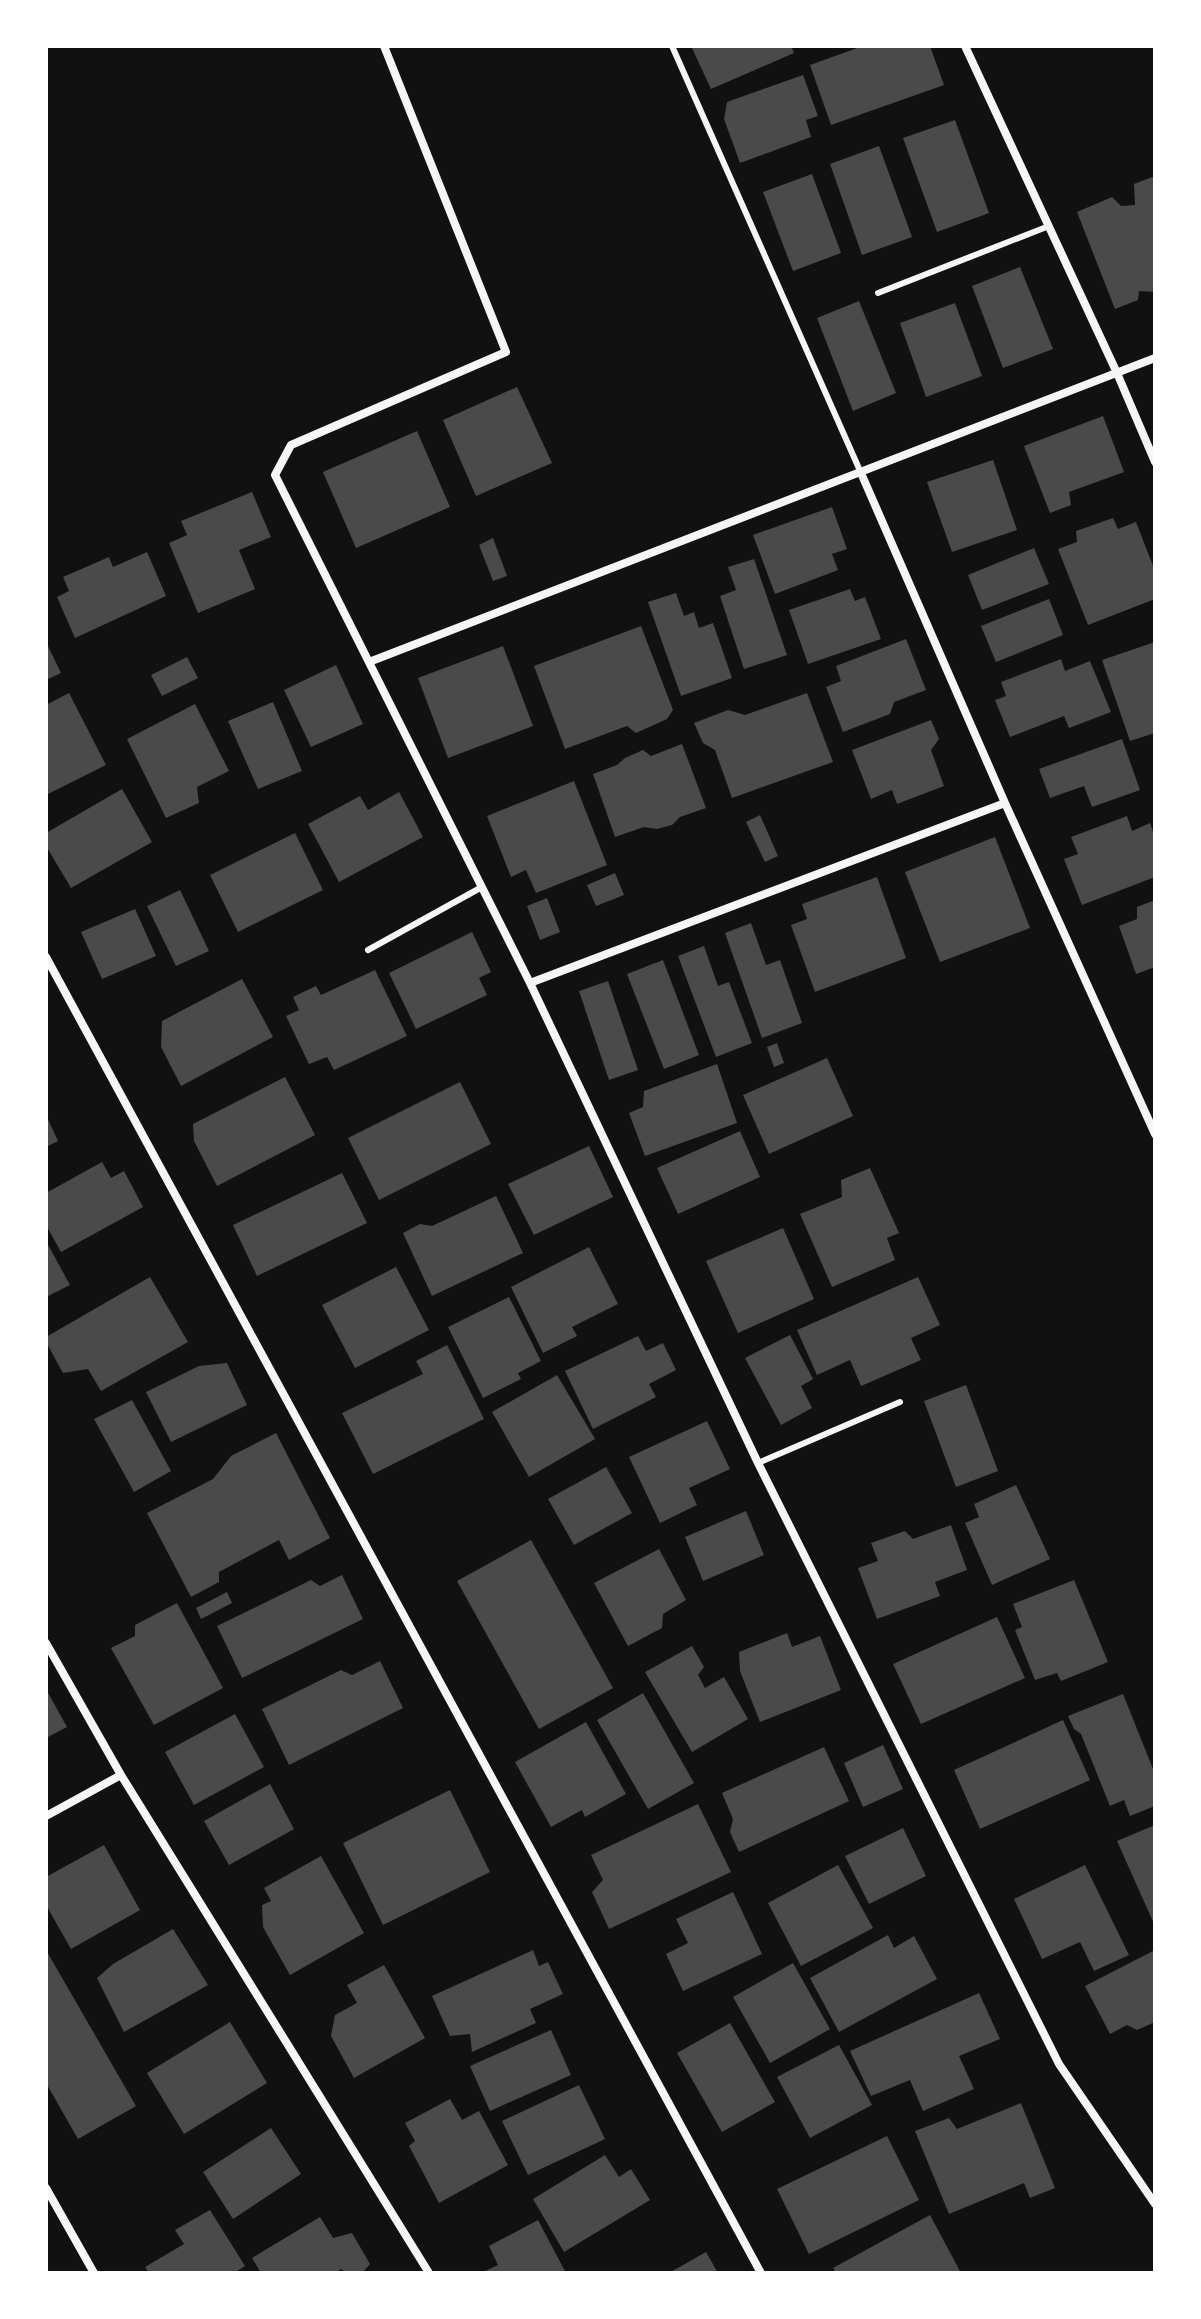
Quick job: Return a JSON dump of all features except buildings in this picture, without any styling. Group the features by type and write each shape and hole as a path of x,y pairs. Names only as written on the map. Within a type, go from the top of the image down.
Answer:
{"street":[{"path":"384,46 506,352 291,445 275,475 530,983 758,1463 1059,2064 1155,2204"},
{"path":"965,46 1117,373 1155,462"},
{"path":"369,662 1155,358"},
{"path":"861,473 1005,803 1155,1134"},
{"path":"530,983 1005,803"},
{"path":"46,957 761,2273"},
{"path":"46,1643 121,1775 429,2273"},
{"path":"46,1816 121,1775"},
{"path":"46,2188 91,2272"}],"lane":[{"path":"672,46 861,473"},
{"path":"878,293 1049,226"},
{"path":"368,950 482,887"},
{"path":"758,1463 900,1402"}]}
